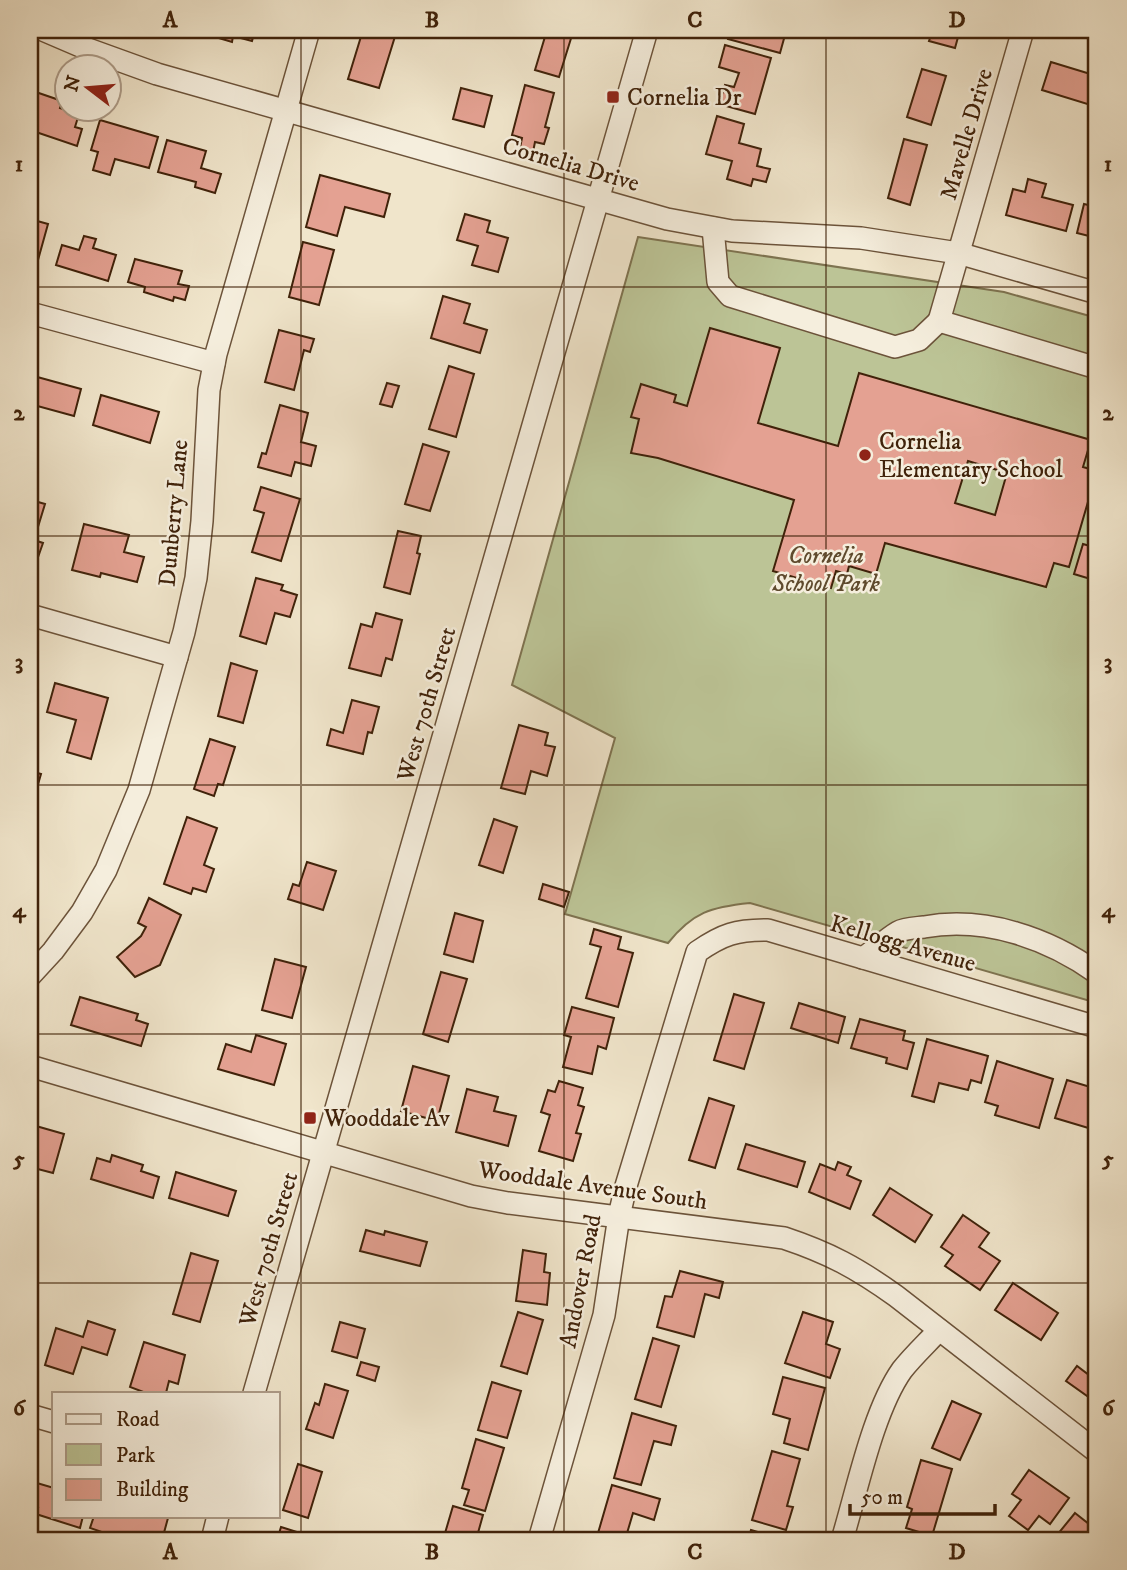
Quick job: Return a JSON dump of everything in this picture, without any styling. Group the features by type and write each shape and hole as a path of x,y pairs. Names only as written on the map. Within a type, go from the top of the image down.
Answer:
{"street":[{"name":"Cornelia Drive","path":"43,30 157,74 667,219 713,228 861,238 958,253 1097,293"},
{"name":"Dunberry Lane","path":"30,976 82,912 106,870 139,790 177,657 196,578 209,390 214,363 309,30"},
{"name":"West 70th Street","path":"254,1392 648,30"},
{"name":"Mavelle Drive","path":"939,321 1023,30"},
{"path":"713,228 718,282 730,296 895,347 919,340 939,321 1097,368"},
{"path":"30,313 214,363"},
{"path":"30,615 177,657"},
{"path":"863,958 900,931 939,924 983,926 1031,937 1075,958 1097,973"},
{"name":"Kellogg Avenue","path":"697,952 719,936 742,930 768,930 1097,1027"},
{"name":"Andover Road","path":"539,1540 604,1315 626,1186 697,952"},
{"name":"Wooddale Avenue South","path":"30,1066 471,1196 784,1238 824,1252 862,1271 1097,1452"},
{"path":"842,1540 876,1424 887,1397 902,1370 939,1330"},
{"path":"30,1415 52,1421"},
{"path":"212,1540 218,1518"}],"green space":[{"name":"Cornelia School Park","path":"638,237 1004,292 1097,318 1097,1003 750,903 704,913 686,924 668,943 565,914 615,738 512,685"}],"building":[{"path":"203,30 255,30 252,41 233,36 232,42 202,33"},
{"path":"363,30 397,30 379,88 348,79"},
{"path":"547,30 573,32 559,77 535,70"},
{"path":"730,30 776,30 775,33 785,35 780,53 728,39"},
{"path":"933,30 960,30 955,48 929,41"},
{"path":"725,45 771,58 755,114 719,104 725,85 734,87 739,73 719,67"},
{"path":"1051,62 1097,76 1097,107 1042,90"},
{"path":"922,69 946,76 931,125 907,117"},
{"path":"525,85 554,93 545,127 549,128 544,144 535,142 533,152 520,148 522,138 512,135"},
{"path":"461,88 492,96 484,127 453,119"},
{"path":"30,90 52,98 52,122 77,122 75,127 82,129 77,146 30,130"},
{"path":"717,116 744,124 739,143 761,149 757,166 770,169 766,182 753,179 751,186 727,179 732,161 706,154"},
{"path":"99,122 158,137 149,168 115,159 110,175 93,170 98,152 91,150"},
{"path":"904,139 927,145 910,205 888,198"},
{"path":"167,140 206,151 201,168 221,174 215,193 195,187 196,182 158,172"},
{"path":"320,175 390,194 384,217 345,207 337,236 306,227"},
{"path":"1028,179 1046,184 1042,197 1073,205 1066,231 1006,215 1013,189 1025,192"},
{"path":"1084,204 1097,207 1097,238 1077,233"},
{"path":"465,214 490,221 487,232 508,238 498,272 472,265 478,246 457,240"},
{"path":"30,219 48,224 38,260 30,258"},
{"path":"84,236 96,239 93,248 116,255 108,281 56,265 62,245 79,250"},
{"path":"303,242 334,250 319,305 289,297"},
{"path":"135,259 182,271 178,284 189,286 185,300 174,297 173,301 144,292 145,287 128,282"},
{"path":"443,296 470,304 464,323 487,330 480,353 431,338"},
{"name":"Cornelia Elementary School","path":"710,328 780,348 758,423 838,446 859,373 1091,440 1083,467 1097,471 1069,567 1054,563 1046,587 885,543 876,574 849,566 847,574 836,571 831,588 773,571 794,500 658,458 631,453 639,419 631,417 641,384 676,395 674,402 687,406","holes":["968,461 1007,473 995,515 955,503"]},
{"path":"279,330 314,339 310,352 304,350 294,390 265,382"},
{"path":"449,366 474,374 456,437 429,429"},
{"path":"30,375 81,389 74,416 30,404"},
{"path":"387,383 399,386 392,407 380,404"},
{"path":"101,395 159,412 150,443 93,425"},
{"path":"280,405 308,413 301,442 316,446 311,466 295,462 291,476 258,467 262,453 266,454"},
{"path":"423,444 449,452 430,511 405,504"},
{"path":"261,487 300,499 281,561 252,552 264,513 254,510"},
{"path":"31,500 45,504 34,540 43,543 37,560 30,558"},
{"path":"84,524 129,535 124,552 144,557 137,582 101,573 100,577 72,570"},
{"path":"398,531 421,536 417,553 420,554 410,594 384,587"},
{"path":"1083,544 1097,548 1097,581 1074,574"},
{"path":"256,578 283,585 281,590 297,595 290,617 275,613 266,644 240,636"},
{"path":"376,613 402,620 392,660 386,658 381,676 349,668 361,624 372,627"},
{"path":"231,663 257,671 243,723 218,716"},
{"path":"55,683 108,698 91,759 67,752 76,720 47,712"},
{"path":"352,700 379,707 372,733 368,732 363,754 327,745 331,729 343,733"},
{"path":"519,725 548,733 545,745 555,747 547,776 531,771 525,794 501,788"},
{"path":"210,739 235,747 223,785 218,784 214,796 194,789"},
{"path":"30,771 41,774 30,812"},
{"path":"187,817 217,828 204,865 214,869 206,892 193,888 191,894 164,884"},
{"path":"494,819 517,827 503,873 479,865"},
{"path":"307,862 336,871 323,910 288,899 293,884 299,886"},
{"path":"543,884 569,892 564,907 539,899"},
{"path":"149,898 181,915 160,965 135,977 117,957 141,936 146,927 138,923"},
{"path":"455,913 483,921 473,962 444,954"},
{"path":"594,929 621,937 618,949 633,953 618,1007 586,998 601,947 590,944"},
{"path":"275,959 306,967 292,1018 262,1010"},
{"path":"441,972 467,979 448,1042 423,1034"},
{"path":"734,994 764,1003 744,1069 714,1060"},
{"path":"80,997 138,1014 136,1020 148,1024 141,1046 71,1025"},
{"path":"799,1003 845,1017 838,1043 791,1028"},
{"path":"572,1007 614,1018 606,1049 598,1046 592,1074 563,1067 571,1037 564,1035"},
{"path":"860,1019 905,1031 903,1040 914,1043 907,1069 886,1063 887,1058 851,1048"},
{"path":"256,1035 286,1044 274,1085 218,1069 226,1044 251,1052"},
{"path":"927,1039 988,1056 981,1083 971,1080 968,1090 939,1083 934,1102 912,1096"},
{"path":"997,1061 1053,1079 1039,1128 995,1115 998,1106 985,1102"},
{"path":"413,1066 449,1076 437,1121 401,1111"},
{"path":"1067,1080 1097,1089 1095,1130 1055,1118"},
{"path":"559,1081 583,1088 578,1105 584,1107 576,1133 581,1134 573,1161 539,1151 550,1115 541,1112 548,1090 555,1092"},
{"path":"467,1089 498,1097 494,1111 516,1116 508,1146 456,1132"},
{"path":"709,1098 734,1106 715,1168 689,1160"},
{"path":"36,1126 64,1134 53,1173 30,1167 30,1142"},
{"path":"746,1144 805,1162 797,1187 738,1169"},
{"path":"112,1155 143,1165 141,1171 159,1177 153,1198 91,1179 97,1158 110,1162"},
{"path":"838,1162 851,1167 847,1175 861,1181 850,1209 809,1192 820,1164 835,1170"},
{"path":"176,1172 236,1191 228,1216 169,1198"},
{"path":"890,1188 932,1215 915,1242 873,1215"},
{"path":"963,1215 989,1233 979,1247 1000,1261 980,1290 945,1266 953,1255 941,1247"},
{"path":"366,1230 384,1235 385,1231 427,1242 420,1266 360,1251"},
{"path":"523,1250 546,1254 544,1272 550,1273 547,1305 516,1301"},
{"path":"191,1253 218,1261 200,1322 173,1314"},
{"path":"680,1271 723,1282 719,1298 705,1294 694,1337 657,1327 665,1296 672,1297"},
{"path":"1013,1283 1058,1313 1041,1340 995,1310"},
{"path":"518,1312 543,1320 527,1374 501,1366"},
{"path":"803,1312 833,1322 826,1344 840,1349 830,1378 785,1363"},
{"path":"88,1321 115,1330 107,1355 82,1347 73,1374 45,1365 56,1328 83,1337"},
{"path":"340,1322 365,1329 357,1358 332,1351"},
{"path":"653,1338 679,1346 661,1407 635,1399"},
{"path":"144,1342 185,1355 178,1384 169,1381 166,1392 143,1392 130,1387"},
{"path":"361,1362 379,1367 375,1381 357,1375"},
{"path":"1097,1364 1097,1403 1066,1381 1077,1366 1089,1375"},
{"path":"783,1377 825,1388 808,1450 784,1443 790,1419 773,1414"},
{"path":"492,1382 521,1391 507,1438 478,1430"},
{"path":"325,1384 348,1391 333,1438 306,1429 315,1403 319,1405"},
{"path":"952,1401 981,1414 960,1460 932,1448"},
{"path":"632,1413 676,1426 671,1445 654,1441 641,1485 614,1478"},
{"path":"476,1439 504,1448 485,1511 464,1505 469,1490 462,1488"},
{"path":"772,1451 800,1459 787,1506 793,1507 786,1530 752,1520"},
{"path":"921,1460 952,1469 932,1536 906,1528 912,1509 907,1507"},
{"path":"298,1464 322,1472 308,1518 283,1510"},
{"path":"1029,1470 1069,1498 1050,1524 1039,1516 1028,1530 1009,1516 1021,1500 1012,1494"},
{"path":"30,1481 52,1487 52,1518 82,1518 80,1528 36,1514 38,1508 30,1506"},
{"path":"612,1485 660,1499 654,1520 633,1513 625,1540 596,1540"},
{"path":"453,1506 483,1515 476,1540 443,1540"},
{"path":"1075,1513 1089,1524 1093,1519 1097,1522 1097,1540 1064,1540 1057,1535"},
{"path":"93,1518 168,1518 162,1540 125,1540 90,1528"},
{"path":"281,1527 319,1539 277,1540"},
{"path":"751,1530 782,1539 782,1540 748,1540"}],"place":[{"name":"Cornelia Dr","path":"613,97"},
{"name":"Cornelia Elementary School","path":"865,455"},
{"name":"Wooddale Av","path":"310,1118"}]}
